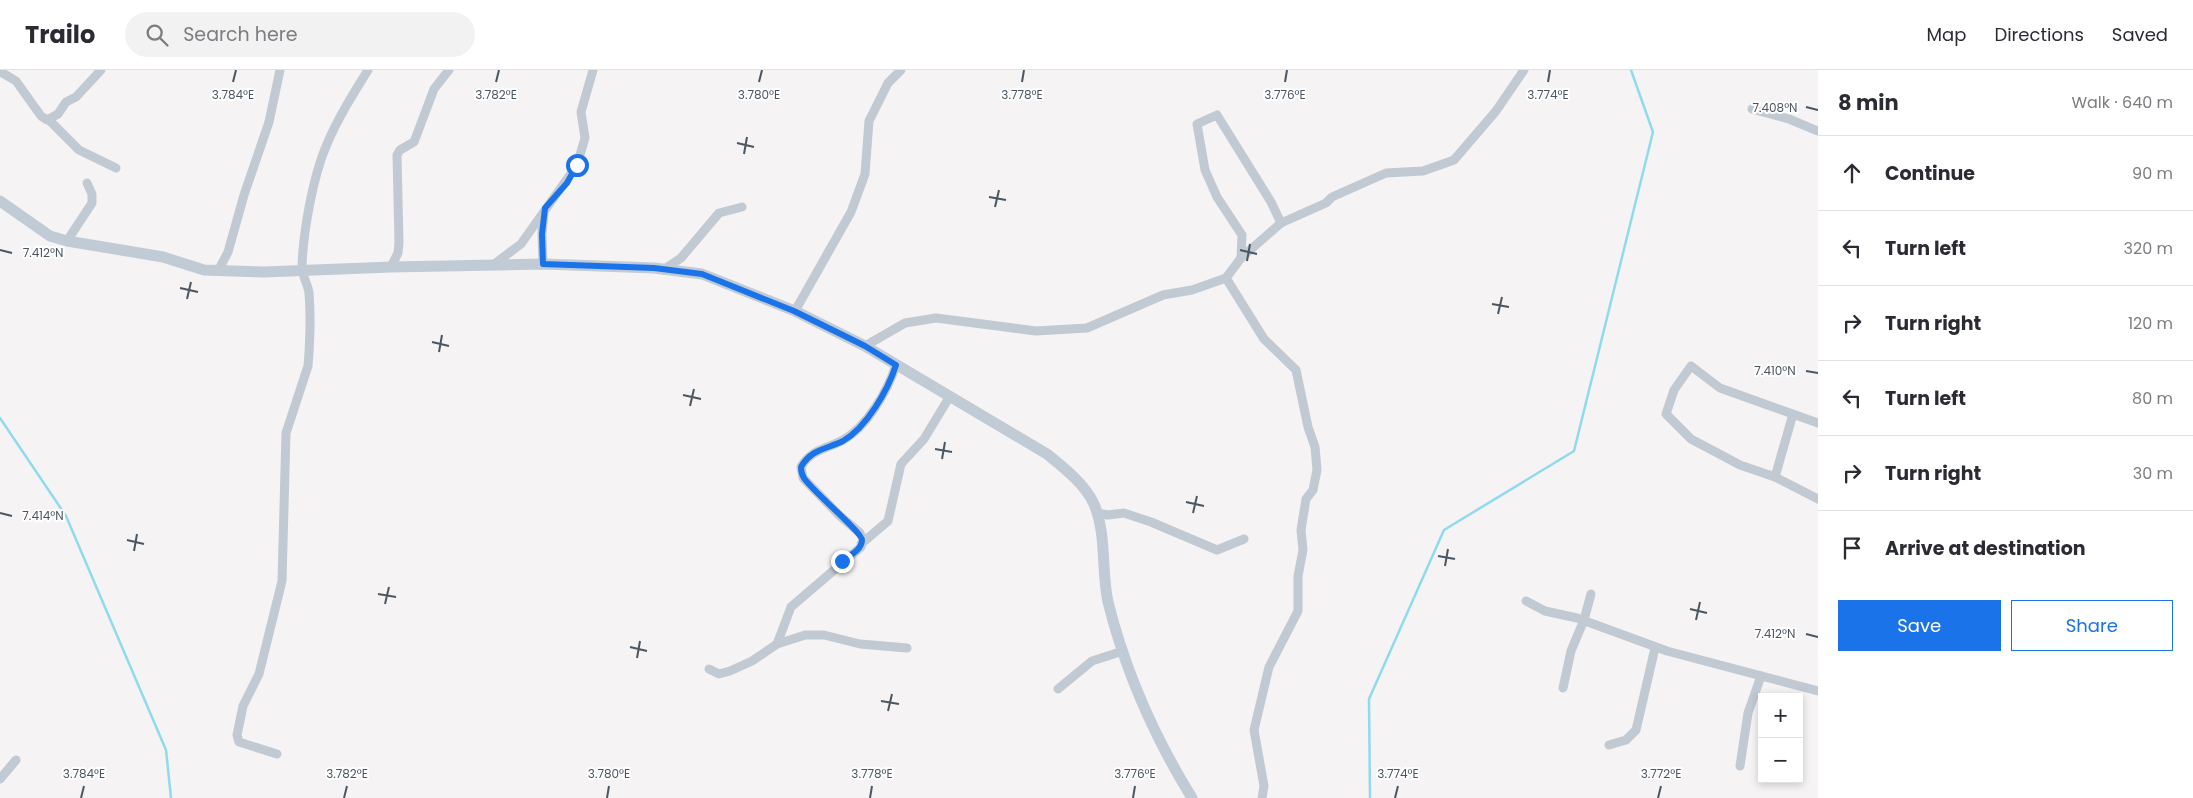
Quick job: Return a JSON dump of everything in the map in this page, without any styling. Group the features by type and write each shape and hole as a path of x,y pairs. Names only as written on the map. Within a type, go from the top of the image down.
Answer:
{"street":[{"path":"49,120 66,102 82,92 101,70"},
{"path":"218,271 228,252 244,195 269,122 280,70"},
{"path":"276,754 239,742 237,735 246,699 259,674 282,580 286,433 308,366 309,354 310,313 308,290 302,270 305,228 321,162 340,116 368,70"},
{"path":"391,267 398,253 397,155 400,150 414,142 434,89 449,70"},
{"path":"490,267 521,244 545,208 567,183 577,165 585,138 581,112 593,70"},
{"path":"794,311 851,212 865,174 869,121 888,83 901,70"},
{"path":"865,346 906,323 936,318 1036,331 1086,328 1126,313 1163,295 1192,290 1226,278 1241,258 1281,224 1326,203 1332,196 1386,173 1423,171 1454,160 1496,111 1524,70"},
{"path":"2,72 16,81 40,116 49,120 79,150 116,168"},
{"path":"1752,109 1789,119 1818,131"},
{"path":"1241,258 1242,236 1217,198 1205,170 1197,124 1217,115 1271,202 1281,224"},
{"path":"67,241 92,203 92,194 87,183"},
{"path":"0,201 50,236 67,241 163,257 191,268 218,271 490,267 543,264 663,270 702,274 794,311 865,346 1027,442 1062,466 1087,492 1097,513 1108,600 1124,651 1150,719 1192,798"},
{"path":"663,270 680,258 719,213 742,207"},
{"path":"543,264 542,234 545,208"},
{"path":"1226,278 1264,339 1296,370 1308,427 1315,447 1317,470 1313,490 1306,499 1301,530 1303,550 1298,576 1298,611 1269,667 1254,730 1264,786 1262,798"},
{"path":"861,544 863,539 860,533 836,512 803,478 801,467 805,459 828,445 842,441 860,426 892,378 896,365"},
{"path":"1818,423 1720,388 1691,366 1674,390 1666,414 1691,439 1740,465 1775,477 1818,499"},
{"path":"778,644 791,607 888,521 901,464 924,439 950,396"},
{"path":"1775,477 1793,414"},
{"path":"1097,513 1108,515 1124,513 1151,522 1217,550 1244,539"},
{"path":"1563,688 1571,651 1584,620 1591,594"},
{"path":"1526,601 1545,611 1566,614 1584,620 1655,648 1818,691"},
{"path":"709,669 719,674 730,672 752,661 778,644 805,636 824,635 860,644 907,648"},
{"path":"1609,745 1626,740 1636,730 1655,648"},
{"path":"1058,689 1092,661 1124,651"},
{"path":"1740,766 1748,713 1760,676"},
{"path":"0,780 16,760"}],"waterway":[{"path":"1370,798 1369,699 1444,530 1574,451 1653,132 1631,70"},
{"path":"0,418 66,516 166,750 171,798"}],"route":[{"path":"577,165 567,183 545,208 542,234 543,264 654,268 702,274 794,311 865,346 896,365 892,378 860,426 842,441 828,445 805,459 801,467 803,478 840,516 860,533 863,539 860,547 842,561"}]}
